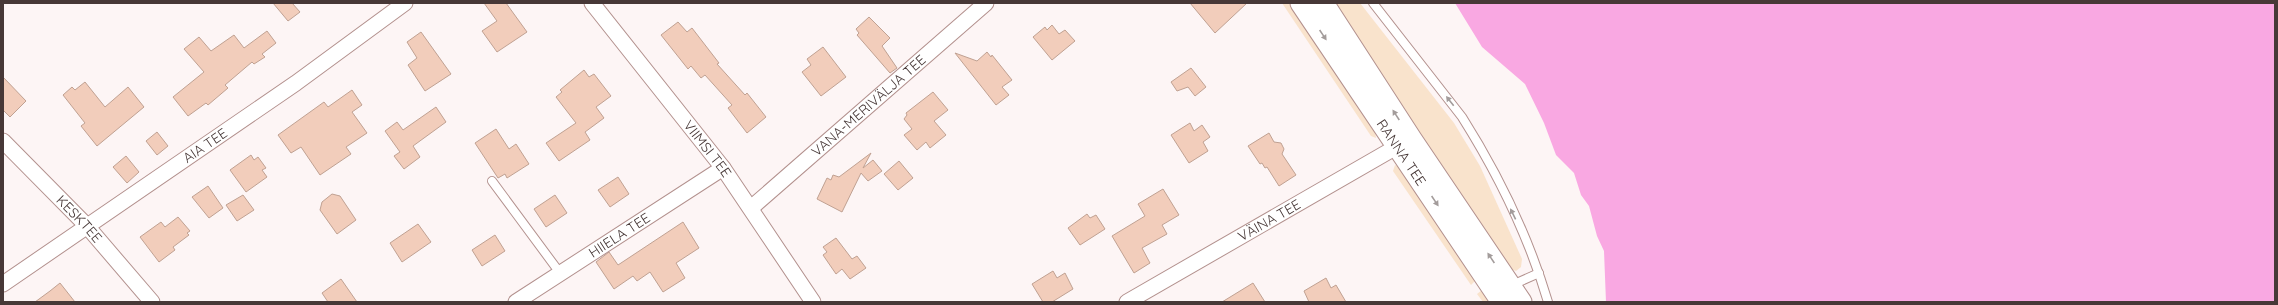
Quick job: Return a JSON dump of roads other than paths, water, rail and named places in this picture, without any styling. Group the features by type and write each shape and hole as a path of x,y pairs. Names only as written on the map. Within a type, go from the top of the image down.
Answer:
{"main road":[{"name":"RANNA TEE","path":"1301,3 1404,142 1508,296"},
{"name":"RANNA TEE","path":"1323,3 1404,142"}],"street":[{"name":"AIA TEE","path":"3,284 86,225 296,83 405,3"},
{"name":"VIIMSI TEE","path":"592,3 723,168 813,302"},
{"name":"VANA-MERIVÄLJA TEE","path":"751,208 986,3"},
{"name":"KESKTEE","path":"3,141 86,225 152,302"},
{"name":"VÄINA TEE","path":"1127,302 1404,142"},
{"name":"HIIELA TEE","path":"516,302 723,168"}],"lane":[{"path":"1373,3 1462,117 1474,135 1514,216 1539,273 1548,302"},
{"path":"492,181 560,274"},
{"path":"1508,296 1539,273"}]}
